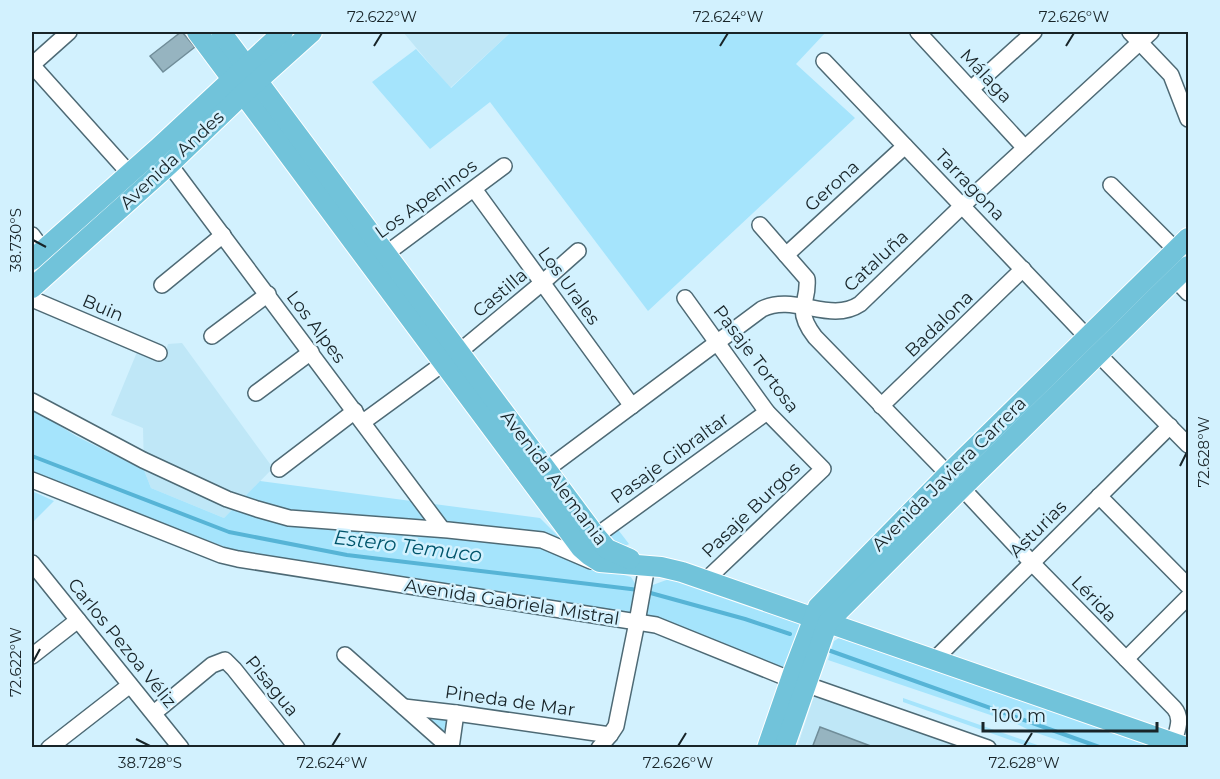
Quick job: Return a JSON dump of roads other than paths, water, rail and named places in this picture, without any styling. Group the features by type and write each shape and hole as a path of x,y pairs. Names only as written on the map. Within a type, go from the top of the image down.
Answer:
{"main road":[{"name":"Avenida Alemania","path":"197,32 245,80 539,475 607,549 646,571"},
{"name":"Avenida Alemania","path":"220,32 245,80"},
{"name":"Avenida Andes","path":"245,80 283,32"},
{"name":"Avenida Andes","path":"32,288 163,156 245,80 312,32"},
{"name":"Avenida Andes","path":"35,248 129,173 163,156"},
{"name":"Avenida Javiera Carrera","path":"821,620 818,607 948,474 1182,244"},
{"name":"Avenida Javiera Carrera","path":"766,747 798,682 821,620 955,495 1098,354 1184,279"},
{"path":"1070,354 1084,351 1098,354 1100,336 1106,319"},
{"path":"948,474 950,489 955,495"},
{"name":"Avenida Alemania","path":"539,475 559,518 581,549 600,562 646,571"},
{"path":"646,571 682,572 1181,745"},
{"name":"Avenida Javiera Carrera","path":"783,747 798,682"}],"street":[{"path":"69,32 32,65 129,173"},
{"name":"Málaga","path":"920,32 1025,148"},
{"path":"971,89 1034,32"},
{"path":"1141,35 1171,75 1188,119"},
{"name":"Cataluña","path":"539,475 762,309 781,304 837,312 854,308 1025,148 1141,35"},
{"name":"Tarragona","path":"824,61 1087,337"},
{"name":"Gerona","path":"786,255 905,146"},
{"name":"Los Alpes","path":"163,156 442,530"},
{"name":"Los Apeninos","path":"379,258 504,166"},
{"path":"1111,185 1182,244"},
{"name":"Los Urales","path":"474,189 632,406"},
{"path":"760,225 807,279 807,296 803,306 805,319 811,331 948,474"},
{"path":"162,285 223,235"},
{"path":"35,248 56,266"},
{"name":"Castilla","path":"279,469 452,358 578,251"},
{"name":"Badalona","path":"881,406 1023,269"},
{"path":"213,336 268,294"},
{"name":"Pasaje Tortosa","path":"685,298 767,412 823,469"},
{"name":"Buin","path":"32,299 159,353"},
{"path":"256,393 311,352"},
{"path":"1098,354 1188,445"},
{"path":"32,401 143,460 227,499 257,509 289,518 542,540 590,561 600,562"},
{"name":"Pasaje Gibraltar","path":"596,536 767,412"},
{"name":"Asturias","path":"935,659 1170,426"},
{"name":"Pasaje Burgos","path":"706,580 823,469"},
{"name":"Avenida Gabriela Mistral","path":"32,480 221,555 638,617 798,682 988,747"},
{"name":"Lérida","path":"955,495 1032,563 1179,713 1181,745"},
{"path":"1099,496 1188,586"},
{"path":"542,540 559,518"},
{"name":"Carlos Pezoa Véliz","path":"32,563 181,747"},
{"path":"599,747 616,726 646,571"},
{"path":"1126,659 1188,597"},
{"path":"32,656 78,620"},
{"path":"345,655 451,747"},
{"name":"Pisagua","path":"154,713 212,665 225,660 297,747"},
{"path":"49,747 130,684"},
{"name":"Pineda de Mar","path":"404,707 610,735"},
{"path":"451,747 456,713"}],"waterway":[{"name":"Estero Temuco","path":"32,456 229,532 347,555 639,590"},
{"name":"Estero Temuco","path":"647,592 790,634"},
{"name":"Estero Temuco","path":"828,650 1102,748"}]}
